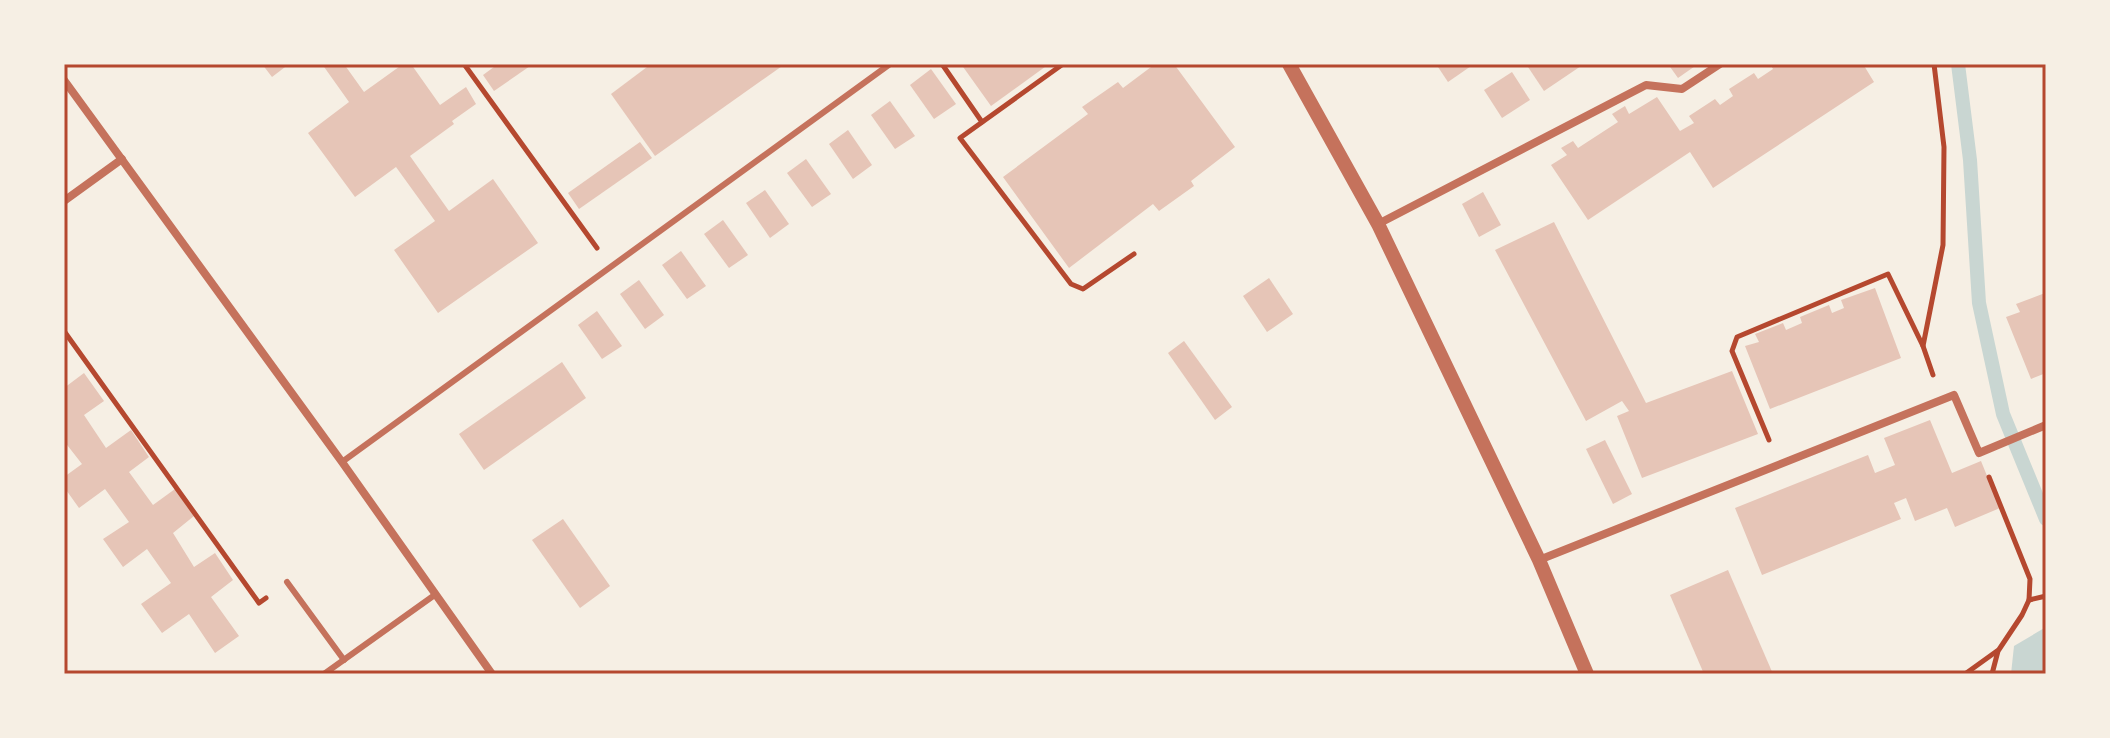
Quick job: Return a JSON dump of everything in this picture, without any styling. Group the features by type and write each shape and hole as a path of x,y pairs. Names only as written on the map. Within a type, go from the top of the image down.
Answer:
{"street":[{"path":"1289,64 1378,224 1539,560 1587,674"},
{"path":"1378,224 1646,85 1682,89 1720,64"},
{"path":"64,80 492,674"},
{"path":"64,201 122,159"},
{"path":"1539,560 1954,395 1983,451 2046,425"}],"lane":[{"path":"342,462 890,64"},
{"path":"287,582 344,660"},
{"path":"324,674 436,594"}],"path":[{"path":"464,64 611,267"},
{"path":"942,64 982,122"},
{"path":"1063,64 960,138 1071,284 1083,289 1134,254"},
{"path":"1923,346 1943,245 1944,147 1934,64"},
{"path":"1779,464 1732,351 1737,337 1888,274 1923,346 1942,399"},
{"path":"64,331 259,603 287,582"},
{"path":"1983,451 2030,579 2029,600 1998,651 1992,674"},
{"path":"2029,600 2045,596"},
{"path":"1965,674 1998,651"}],"shaded area":[{"path":"2046,627 2046,674 2011,674 2014,646"}],"building":[{"path":"262,64 289,64 272,77"},
{"path":"322,64 344,64 364,92 403,64 411,64 440,105 466,87 476,104 410,156 449,211 493,179 538,243 438,313 394,250 435,221 396,167 355,197 308,133 349,102"},
{"path":"498,64 533,64 494,91 483,75"},
{"path":"651,64 785,64 655,156 611,94"},
{"path":"961,64 1049,64 991,106"},
{"path":"1155,64 1174,64 1235,147 1191,181 1194,186 1159,211 1153,204 1069,268 1003,177 1088,114 1082,107 1118,82 1123,88"},
{"path":"1436,64 1474,64 1448,82"},
{"path":"1526,64 1584,64 1544,91"},
{"path":"1668,64 1698,64 1678,78"},
{"path":"1770,64 1863,64 1874,82 1713,188 1690,152 1588,220 1551,165 1567,155 1561,148 1573,141 1578,148 1618,122 1612,114 1625,106 1629,114 1657,97 1680,131 1694,123 1689,116 1715,99 1720,105 1733,96 1729,89 1754,73 1758,79 1773,69"},
{"path":"931,69 956,104 934,119 910,85"},
{"path":"1512,72 1530,100 1502,118 1484,90"},
{"path":"890,101 915,136 895,149 871,115"},
{"path":"848,130 872,165 853,179 829,144"},
{"path":"640,142 652,158 579,209 568,193"},
{"path":"806,159 831,194 812,207 787,173"},
{"path":"765,190 789,224 770,238 746,203"},
{"path":"1483,192 1501,225 1479,237 1462,204"},
{"path":"723,220 748,255 729,268 704,234"},
{"path":"1554,222 1646,403 1732,371 1758,434 1642,478 1617,416 1629,411 1622,401 1586,421 1495,250"},
{"path":"681,251 706,286 687,299 662,265"},
{"path":"1269,278 1293,314 1267,332 1243,296"},
{"path":"639,280 664,315 645,329 620,294"},
{"path":"1875,288 1901,358 1770,409 1745,346 1759,342 1755,334 1783,323 1786,330 1802,323 1800,317 1829,305 1832,313 1844,308 1841,300"},
{"path":"2045,293 2046,373 2031,379 2006,317 2020,312 2016,304"},
{"path":"597,311 622,346 602,359 578,325"},
{"path":"1184,341 1232,407 1215,420 1168,353"},
{"path":"562,362 586,398 484,470 459,434"},
{"path":"84,373 104,401 84,415 106,448 131,430 149,457 129,472 153,505 175,489 194,516 173,533 194,567 215,553 233,580 211,597 239,636 215,653 189,614 162,633 141,604 171,583 147,549 123,567 103,539 129,522 105,489 79,508 64,487 64,477 82,464 64,441 64,388"},
{"path":"1930,420 1952,473 1981,461 2000,508 1955,527 1947,508 1915,521 1906,498 1894,503 1901,519 1762,575 1735,508 1868,455 1875,473 1895,465 1884,438"},
{"path":"1605,440 1632,494 1613,504 1586,449"},
{"path":"563,519 610,586 580,608 532,540"},
{"path":"1728,570 1773,674 1704,674 1670,595"}],"waterway":[{"path":"1958,64 1970,160 1979,303 2003,414 2046,519"}]}
